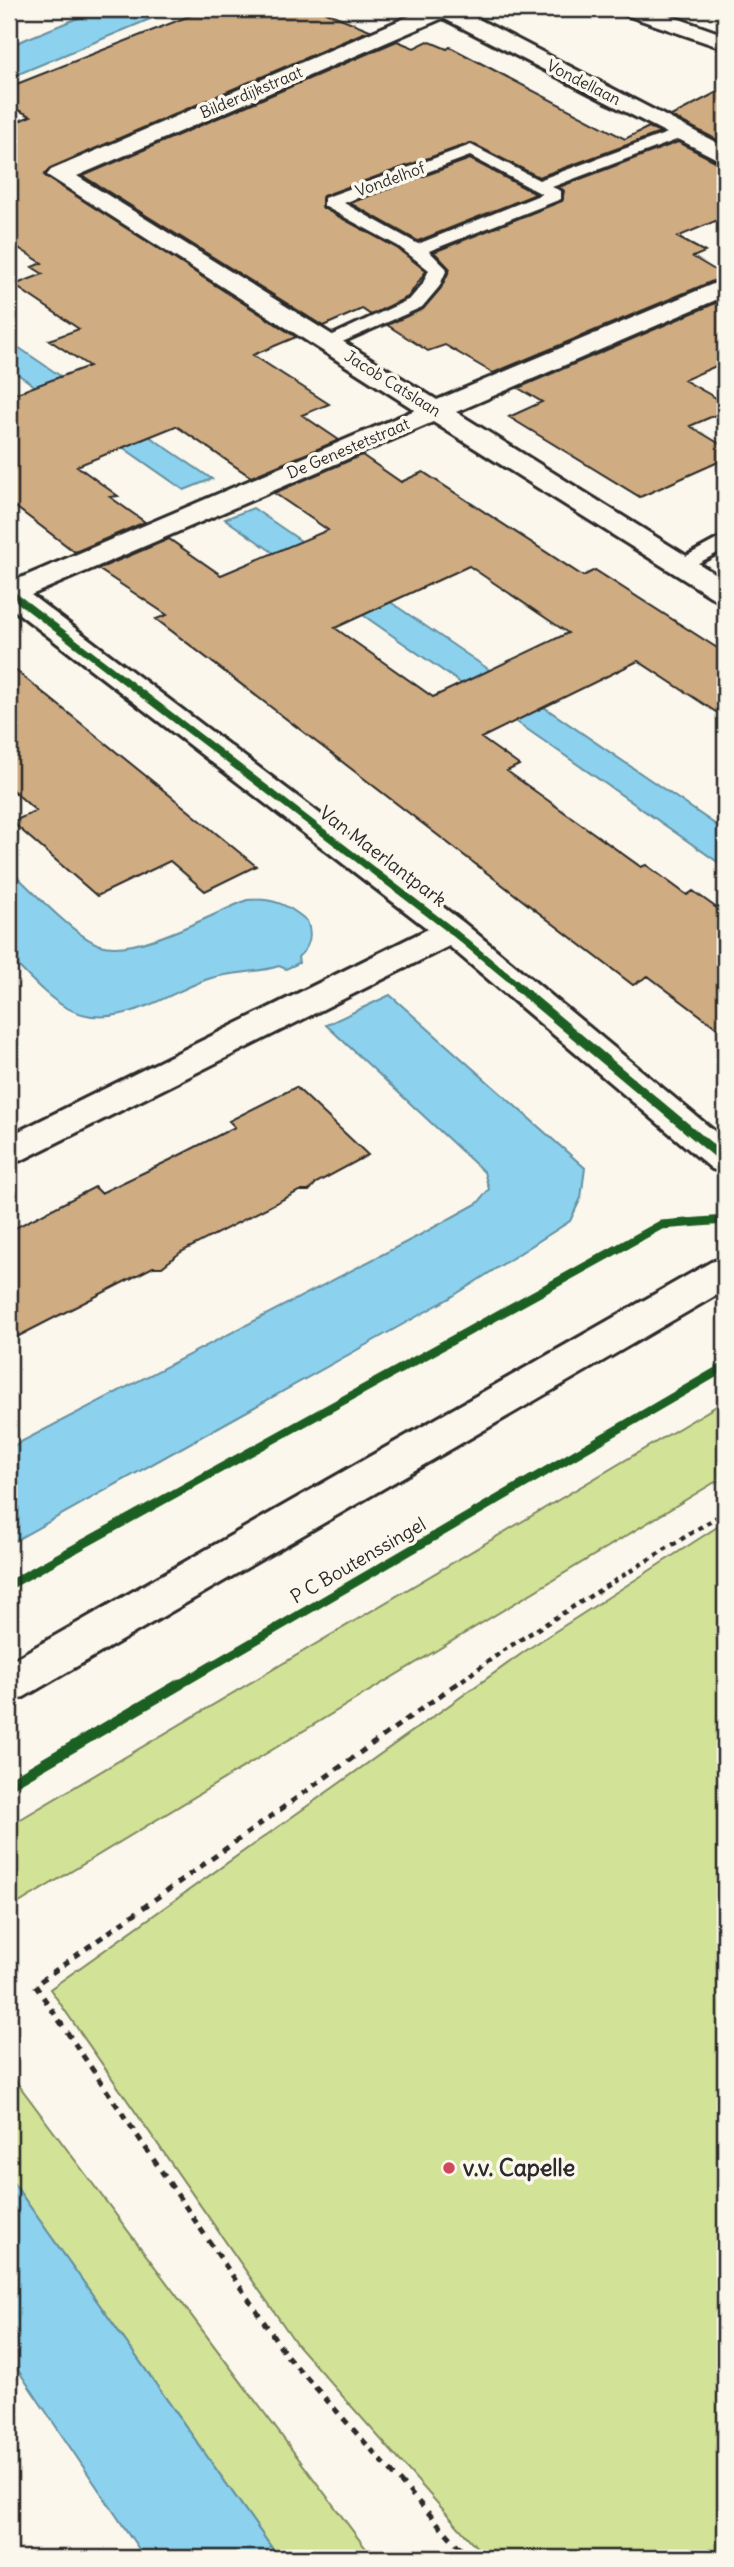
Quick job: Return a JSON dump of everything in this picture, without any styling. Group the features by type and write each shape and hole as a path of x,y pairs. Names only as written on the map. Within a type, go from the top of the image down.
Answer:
{"street":[{"name":"Vondellaan","path":"444,9 725,156"},
{"name":"Bilderdijkstraat","path":"59,175 444,9"},
{"path":"631,9 725,41"},
{"name":"Jacob Catslaan","path":"59,175 725,593"},
{"name":"De Genestetstraat","path":"9,592 725,287"},
{"name":"Van Maerlantpark","path":"9,592 452,931 725,1160"},
{"name":"Van Maerlantpark","path":"9,1151 452,931"},
{"path":"9,1684 725,1272"}],"lane":[{"path":"538,186 681,133"},
{"name":"Vondelhof","path":"327,342 416,303 430,287 438,269 432,260 330,202 471,150 538,186"},
{"path":"415,251 555,195 538,186"},
{"path":"680,565 725,541"}],"path":[{"path":"469,2558 287,2356 35,1985 507,1648 725,1512"}],"green space":[{"path":"725,1401 725,1476 9,1909 9,1826"},
{"name":"v.v. Capelle","path":"725,1522 725,2558 486,2558 298,2346 50,1989 531,1647"},
{"path":"9,2072 373,2558 279,2558 9,2177"}],"water":[{"path":"100,9 174,9 9,78 9,46"},
{"path":"9,341 212,479 184,490 9,368"},
{"path":"253,508 725,831 725,867 225,519"},
{"path":"9,869 66,922 100,945 115,947 153,940 247,900 256,899 280,903 300,915 307,921 309,941 298,957 299,963 286,969 279,966 214,977 118,1015 101,1017 83,1014 65,1007 50,996 9,957"},
{"path":"390,995 585,1168 581,1198 570,1221 450,1298 9,1544 9,1448 420,1235 478,1203 489,1189 484,1172 326,1025"},
{"path":"9,2177 279,2558 145,2558 9,2357"}],"building":[{"path":"207,9 318,9 370,30 50,168 44,175 296,337 253,355 329,404 302,415 339,440 251,477 176,426 77,466 118,496 110,497 145,522 75,552 9,502 9,396 89,366 49,340 79,329 14,285 43,274 32,267 42,263 9,242 9,125 31,116 9,106 9,87"},
{"path":"397,41 414,48 428,41 447,49 450,47 625,139 649,127 660,133 539,177 470,143 323,196 323,208 397,248 426,271 408,297 371,315 362,309 323,326 83,176"},
{"path":"725,88 725,144 671,116"},
{"path":"678,142 725,166 725,217 677,237 705,252 693,257 725,276 493,373 445,345 428,351 387,325 423,309 441,288 450,269 434,252 562,201 564,191 559,187"},
{"path":"470,159 536,194 418,241 350,203"},
{"path":"725,299 725,362 684,380 725,403 725,411 690,426 725,447 725,459 640,497 509,417 542,402 518,388"},
{"path":"362,455 401,482 423,472 583,576 595,570 725,653 725,718 638,661 481,738 519,765 507,771 641,867 646,865 687,895 693,891 725,914 725,1034 648,976 633,985 156,619 167,615 98,569 169,539 221,575 328,530 274,493","holes":["469,566 568,633 433,697 335,628"]},
{"path":"9,665 256,866 205,891 170,861 97,896 12,822 36,811 9,787"},
{"path":"296,1087 368,1155 316,1183 309,1191 299,1191 181,1252 162,1267 153,1267 9,1341 9,1231 95,1187 101,1193 170,1160 235,1127 229,1121"}],"cycle path":[{"path":"9,592 452,931 725,1160"},
{"path":"9,1585 661,1225 725,1220"},
{"name":"P C Boutenssingel","path":"9,1784 725,1367"}],"place":[{"name":"v.v. Capelle","path":"449,2168"}]}
